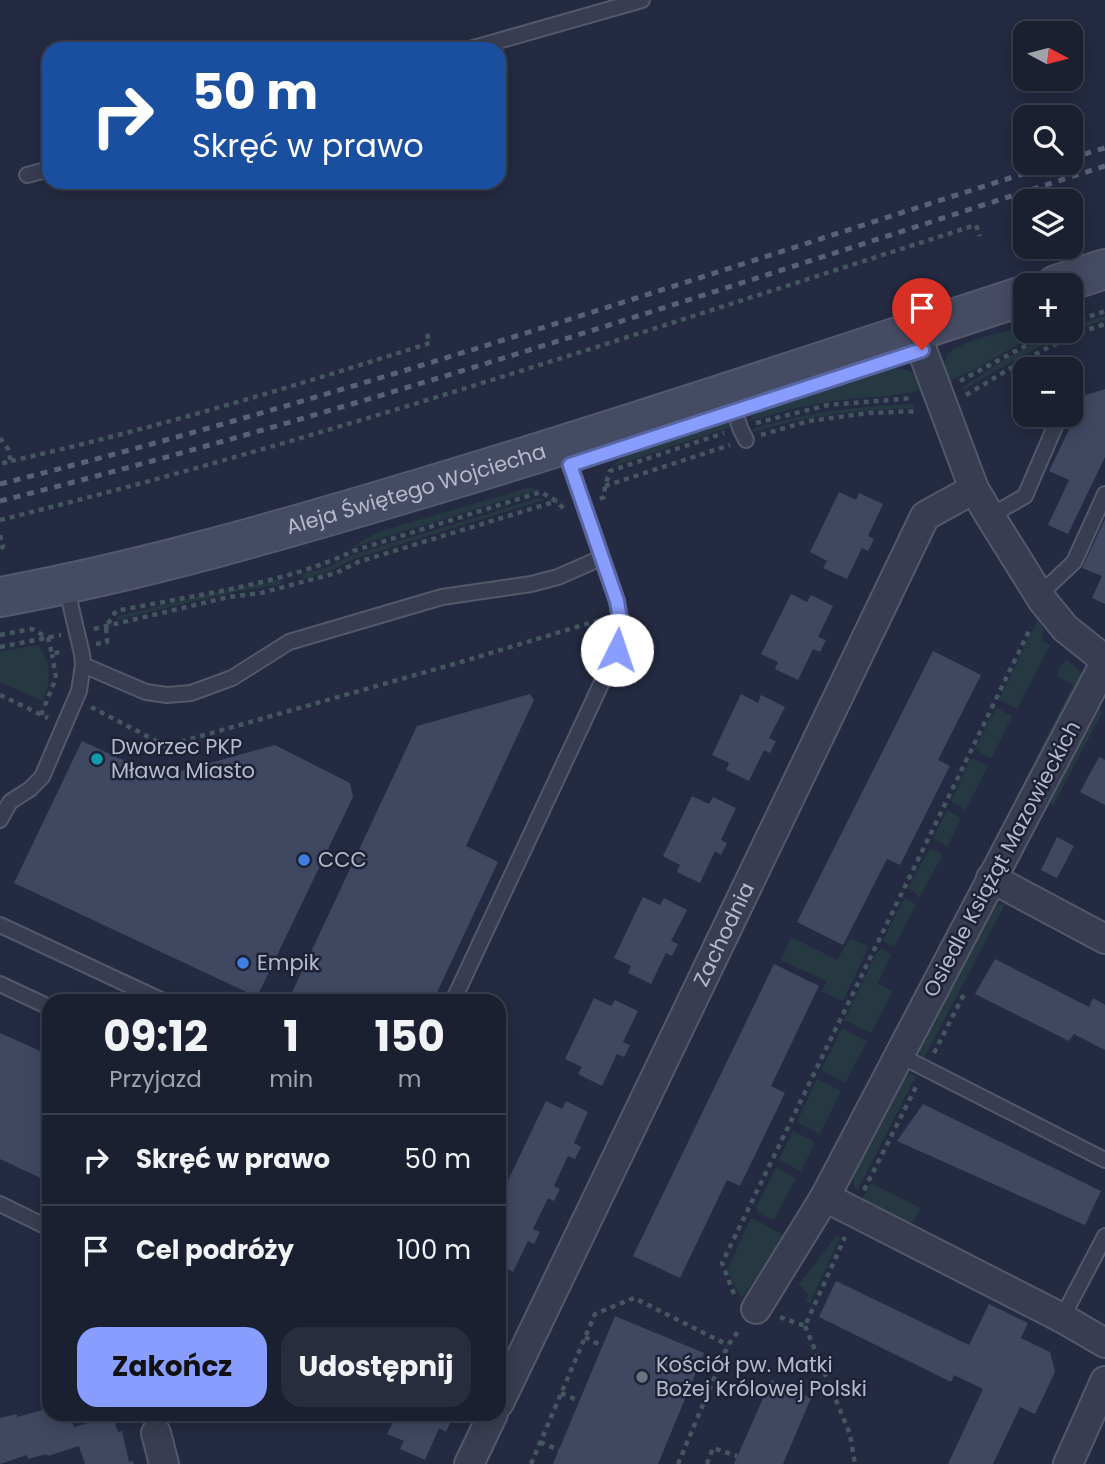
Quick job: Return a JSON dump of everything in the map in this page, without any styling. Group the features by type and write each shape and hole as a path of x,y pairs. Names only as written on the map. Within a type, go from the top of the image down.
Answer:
{"street":[{"path":"1083,276 1105,269"},
{"path":"1083,301 1105,295"},
{"name":"Aleja Świętego Wojciecha","path":"0,617 71,607 427,511 574,478 738,418 1013,300"},
{"name":"Aleja Świętego Wojciecha","path":"918,340 1013,322"},
{"path":"918,340 974,489 1041,598 1065,628 1105,662"},
{"name":"Zachodnia","path":"506,1387 926,516 974,489"},
{"name":"Aleja Świętego Wojciecha","path":"0,597 71,607"},
{"name":"Osiedle Książąt Mazowieckich","path":"756,1308 825,1197 1105,662"},
{"path":"991,878 1105,939"},
{"path":"825,1197 1062,1318 1105,1343"},
{"path":"1068,1464 1105,1381"},
{"path":"469,1464 490,1421"},
{"path":"156,1433 163,1464"}],"lane":[{"path":"495,42 642,0"},
{"path":"27,175 42,171"},
{"path":"990,516 1025,496 1055,427"},
{"path":"456,994 611,668 620,636 619,613 574,478"},
{"path":"1041,598 1074,562 1105,494"},
{"path":"83,665 146,692 167,695 191,693 232,678 289,642 442,597 531,584 601,558"},
{"path":"0,820 10,802 42,777 79,691 83,665 71,607"},
{"path":"0,925 148,994"},
{"path":"0,984 42,1004"},
{"path":"899,1055 1105,1160"},
{"path":"0,1204 42,1225"},
{"path":"1062,1318 1105,1236"}],"path":[{"path":"0,520 365,418 976,225 980,236"},
{"path":"1083,319 1105,312"},
{"path":"608,509 604,497 610,471 738,418 785,415 828,405 967,394 1036,352 1072,334 1105,324"},
{"path":"0,464 149,427 365,364 430,343 427,334"},
{"path":"574,478 605,486 738,418 809,421 869,413 915,411 1033,343"},
{"path":"0,438 8,449 11,461"},
{"path":"574,478 604,497"},
{"path":"0,647 48,638 71,607 106,627 229,597 261,593 336,573 358,562 556,501 574,478"},
{"path":"51,654 107,642 106,627 116,611 278,576 541,492 565,510 574,478"},
{"path":"0,535 3,546 0,550"},
{"path":"805,1326 738,1303 722,1264 1041,598"},
{"path":"0,695 80,733 93,708 166,747 461,663 619,613"},
{"path":"0,635 32,629 48,638"},
{"path":"41,715 56,678 48,638"},
{"path":"853,1212 846,1235 805,1326 850,1434 855,1464"},
{"path":"531,1464 595,1314 634,1298 728,1345"},
{"path":"678,1464 728,1345 756,1308"},
{"path":"585,1337 602,1346"},
{"path":"561,1394 579,1401"},
{"path":"540,1442 559,1450"},
{"path":"707,1464 713,1448 737,1456"}],"shaded area":[{"path":"1105,316 1105,320 1083,327 1083,323"},
{"path":"1013,329 1013,343 1021,343 972,371 948,381 945,361 948,354 972,341"},
{"path":"1047,343 1020,357 1013,357 1013,361 963,390 962,388 985,372 1031,345"},
{"path":"894,368 913,373 925,389 813,405 750,421 752,415"},
{"path":"914,404 914,408 833,414 754,432 752,429 832,411"},
{"path":"729,422 734,426 610,467 627,455"},
{"path":"527,488 541,489 350,548 378,532"},
{"path":"539,498 544,500 354,559 330,571 303,579 302,574 328,567 352,555"},
{"path":"280,580 281,584 229,593 116,620 118,616"},
{"path":"1038,619 1044,631 1042,641 1050,645 1017,709 999,700"},
{"path":"39,645 49,673 42,701 0,682 0,651"},
{"path":"1067,660 1086,676 942,950 939,949 1073,685 1057,676 1062,664"},
{"path":"1098,701 1102,713 1053,806 1048,798"},
{"path":"995,710 1012,716 991,759 975,749"},
{"path":"970,760 988,766 965,810 951,801"},
{"path":"947,810 961,818 947,847 933,838"},
{"path":"930,848 943,854 920,897 908,888"},
{"path":"907,899 916,905 894,946 883,941 903,900"},
{"path":"1005,904 923,1060 919,1051 920,1045 988,913 996,905"},
{"path":"791,937 837,960 850,939 869,946 843,1001 822,992 826,981 781,960"},
{"path":"882,949 891,954 878,984 893,991 871,1033 844,1020 878,950"},
{"path":"842,1028 867,1041 845,1083 821,1070"},
{"path":"909,1074 916,1076 857,1191 853,1181 856,1166 901,1080"},
{"path":"817,1079 841,1091 820,1134 797,1122"},
{"path":"793,1131 815,1142 801,1171 779,1160"},
{"path":"776,1167 796,1178 774,1220 759,1214 756,1207"},
{"path":"871,1183 921,1208 911,1225 866,1202 863,1198"},
{"path":"751,1218 787,1237 741,1298 727,1270"},
{"path":"837,1235 840,1238 810,1303 806,1302 808,1295 799,1284"}],"building":[{"path":"1105,389 1105,457 1068,534 1048,525 1069,480 1049,471 1070,427 1083,427 1083,396"},
{"path":"839,492 856,500 859,493 883,504 868,536 874,539 868,551 862,548 847,579 823,568 827,561 810,552"},
{"path":"1105,519 1105,604 1092,598 1102,576 1082,568"},
{"path":"791,594 807,602 811,595 833,606 818,637 826,640 820,652 813,649 798,680 775,669 778,662 761,654"},
{"path":"933,651 981,675 938,760 950,766 900,865 887,859 843,945 797,922"},
{"path":"530,694 534,700 466,846 498,862 436,994 291,994 417,726"},
{"path":"741,694 758,703 761,695 785,707 769,738 776,741 770,753 764,750 749,781 726,770 729,763 712,755"},
{"path":"82,741 159,777 275,745 350,783 353,797 258,994 251,994 14,883"},
{"path":"1099,757 1105,760 1105,805 1080,792"},
{"path":"692,796 709,804 713,797 736,808 721,840 727,843 721,855 715,851 700,883 677,872 680,865 663,856"},
{"path":"1057,837 1074,846 1057,878 1041,870"},
{"path":"643,897 660,905 664,898 687,910 671,941 678,944 672,956 666,953 651,984 628,973 631,966 614,958"},
{"path":"995,959 1089,1007 1093,998 1105,1005 1105,1050 1074,1034 1069,1041 975,994"},
{"path":"774,964 819,986 771,1086 785,1093 740,1186 727,1180 680,1278 633,1256"},
{"path":"594,998 611,1006 615,1000 638,1011 623,1042 630,1045 624,1057 617,1054 602,1086 578,1074 582,1067 565,1059"},
{"path":"0,1033 42,1052 42,1179 0,1159"},
{"path":"546,1101 562,1109 566,1101 588,1112 574,1143 581,1147 575,1159 568,1156 554,1186 560,1189 554,1201 548,1198 533,1229 540,1232 534,1244 528,1241 513,1272 506,1268 506,1184"},
{"path":"923,1104 1101,1191 1085,1225 897,1141"},
{"path":"836,1281 969,1345 989,1304 1028,1323 1021,1338 1050,1352 1055,1372 1035,1414 1020,1407 993,1464 948,1464 983,1389 954,1375 951,1382 819,1317"},
{"name":"Kościół pw. Matki Bożej Królowej Polski","path":"615,1316 704,1353 658,1464 553,1464"},
{"path":"771,1380 811,1398 783,1464 734,1464"},
{"path":"42,1410 42,1421 71,1421 74,1427 95,1421 115,1421 118,1432 122,1431 129,1462 133,1461 134,1464 85,1464 79,1446 48,1456 47,1454 28,1459 27,1455 0,1464 0,1418 17,1414 17,1417"},
{"path":"394,1421 451,1421 446,1432 439,1428 425,1460 400,1449 404,1441 387,1434"}],"railway":[{"path":"1083,154 1105,148"},
{"path":"0,501 417,385 1105,166"},
{"path":"0,484 134,449 399,372 1020,175"}],"place":[{"name":"Dworzec PKP Mława Miasto","path":"97,759"},
{"name":"CCC","path":"304,860"},
{"name":"Empik","path":"243,963"},
{"name":"Kościół pw. Matki Bożej Królowej Polski","path":"642,1377"}],"route":[{"path":"617,650 620,636 617,601 570,465 922,350"}]}
